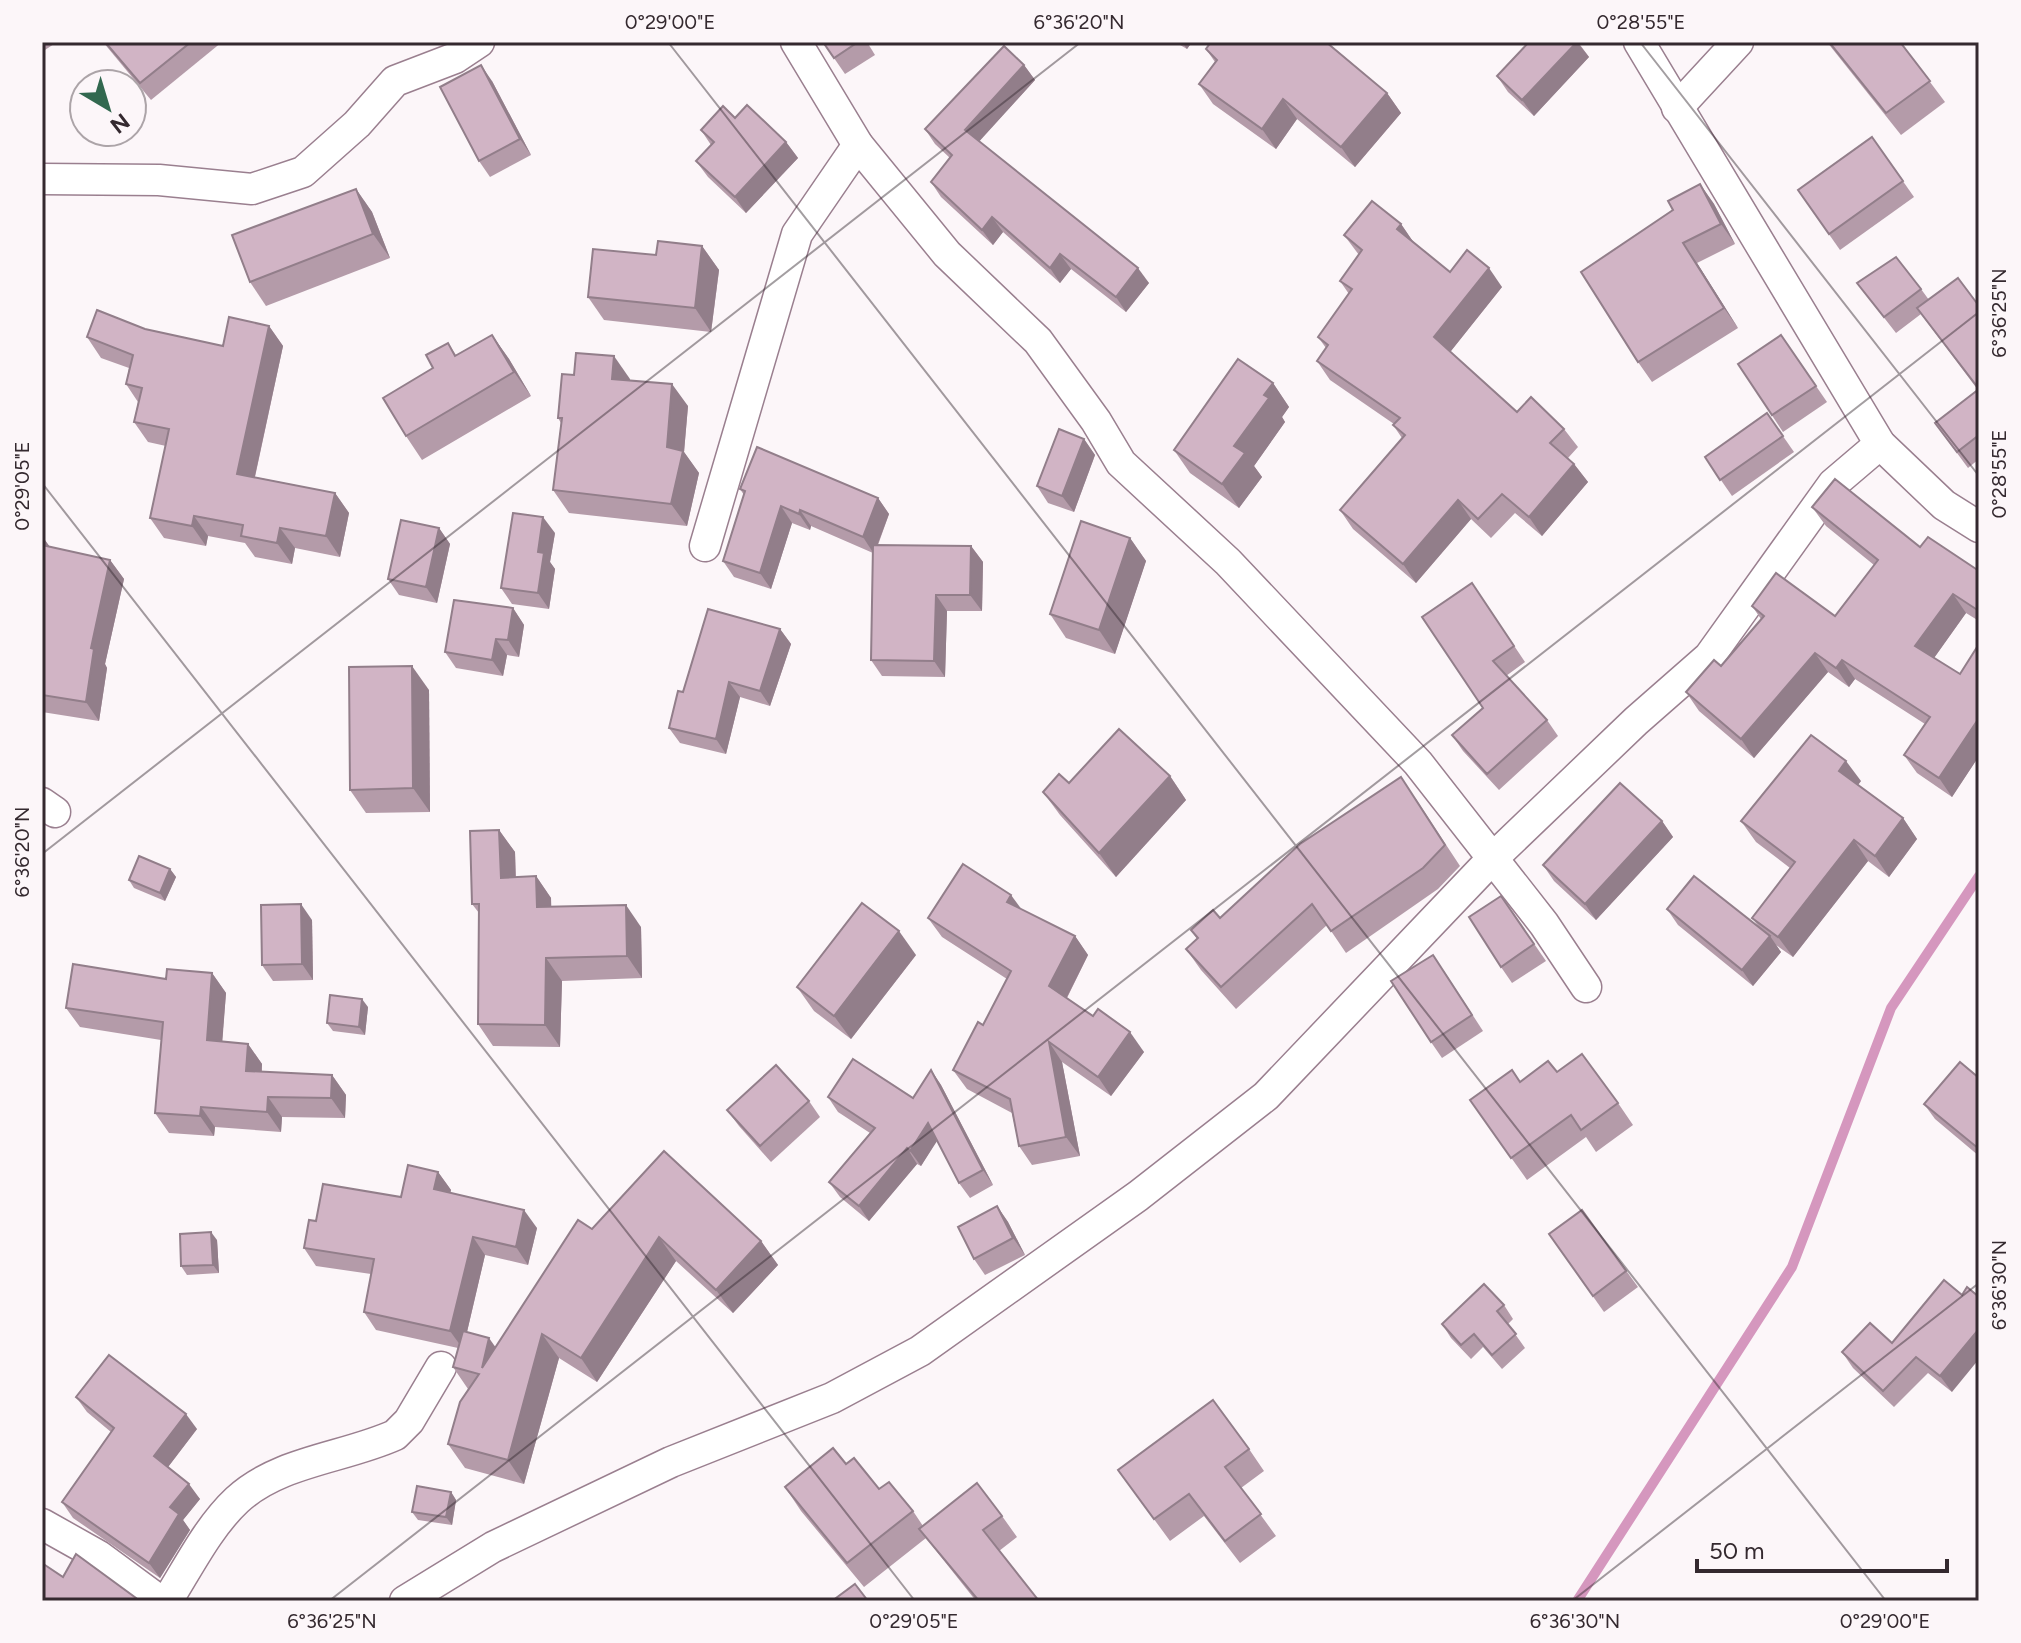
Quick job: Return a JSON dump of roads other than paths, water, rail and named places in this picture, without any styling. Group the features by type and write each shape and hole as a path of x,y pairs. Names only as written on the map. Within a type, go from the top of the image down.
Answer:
{"street":[{"path":"42,179 159,180 252,189 303,172 357,124 395,81 455,58 479,42"},
{"path":"796,42 858,145 947,254 1038,341 1096,421 1121,463 1228,562 1418,763 1544,924 1586,987"},
{"path":"1639,42 1880,444 1944,505 1979,527"},
{"path":"1677,108 1738,42"},
{"path":"705,546 797,234 858,145"},
{"path":"405,1601 493,1547 671,1462 832,1398 920,1351 1138,1196 1266,1096 1493,858 1709,657 1833,484 1880,444"},
{"path":"167,1601 220,1519 238,1499 270,1478 395,1435 409,1421 441,1367"},
{"path":"42,1524 99,1556 160,1601"}],"waterway":[{"path":"1577,1601 1792,1267 1891,1008 1979,876"}]}
